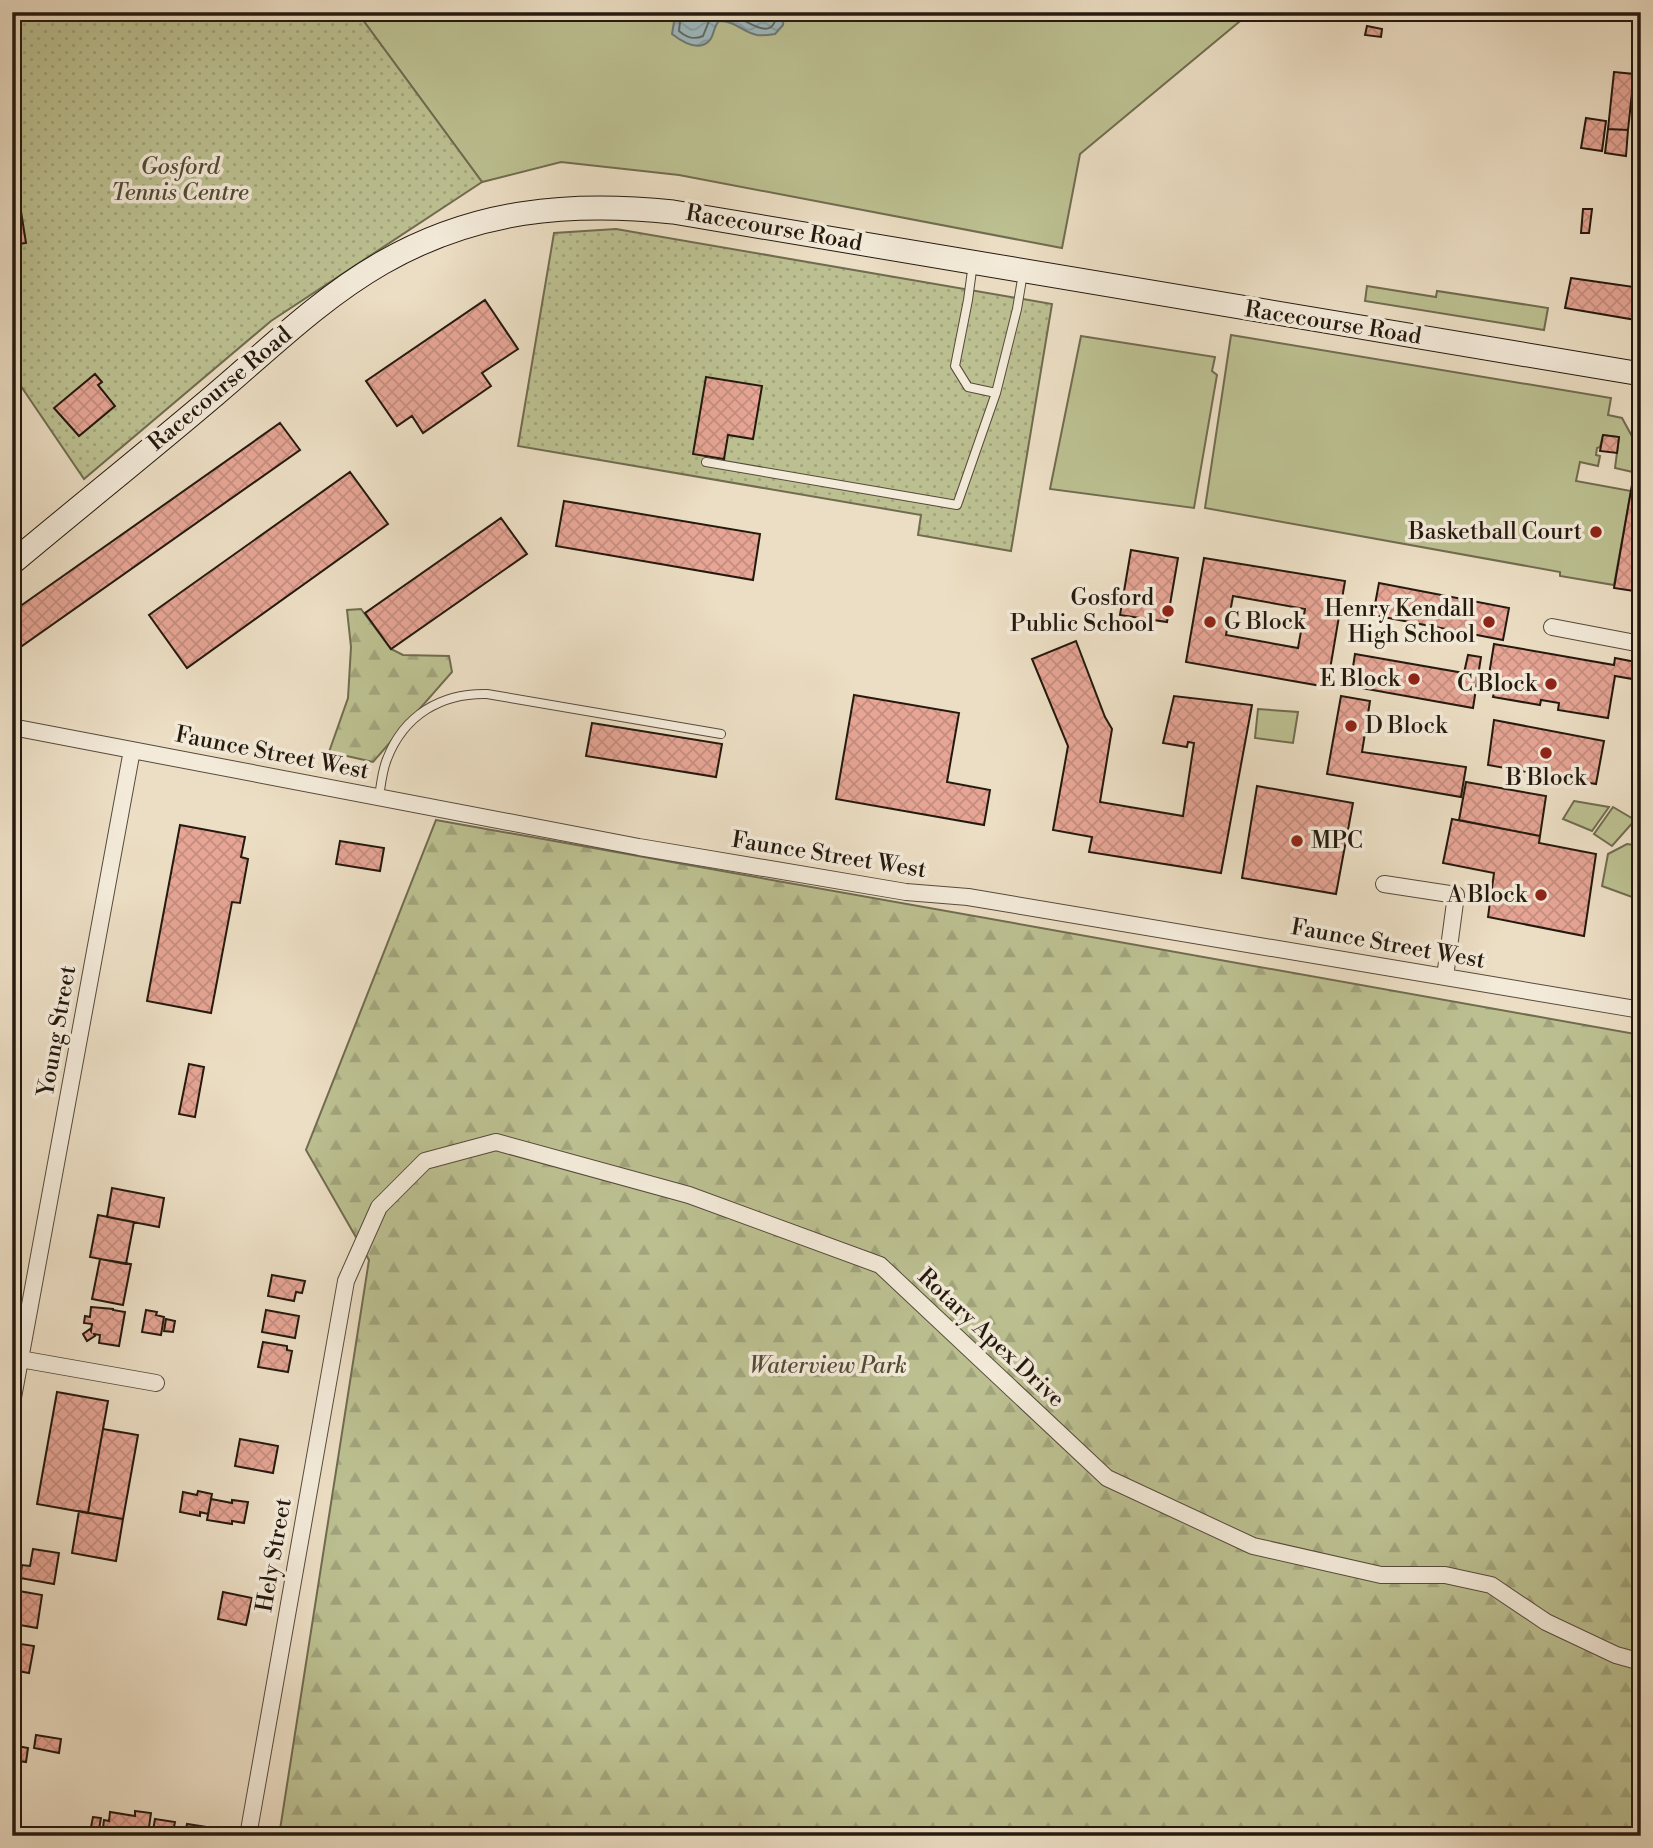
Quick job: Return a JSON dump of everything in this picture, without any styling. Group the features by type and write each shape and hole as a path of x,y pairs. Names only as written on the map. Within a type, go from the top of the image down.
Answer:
{"main road":[{"name":"Racecourse Road","path":"12,563 325,302 371,270 440,234 469,224 533,211 632,207 711,218 1641,374"}],"street":[{"path":"1552,627 1641,645"},
{"name":"Faunce Street West","path":"12,727 679,854 906,892 968,897 1641,1010"},
{"name":"Young Street","path":"12,1403 132,750"},
{"path":"1384,884 1456,895 1445,977"},
{"name":"Rotary Apex Drive","path":"346,1281 379,1207 425,1161 496,1142 689,1195 880,1265 1107,1478 1253,1546 1381,1574 1445,1576 1492,1585 1546,1622 1616,1655 1641,1662"},
{"name":"Hely Street","path":"248,1836 346,1281"},
{"path":"20,1359 156,1383"}],"lane":[{"path":"974,262 955,366 968,387 996,393"},
{"path":"706,462 957,505 996,393 1017,309 1023,270"},
{"path":"379,797 386,762 403,732 426,709 439,701 457,696 487,694 721,734"}],"green space":[{"name":"Gosford Tennis Centre","path":"12,12 357,12 482,182 271,321 84,479 12,373"},
{"path":"357,12 1251,12 1080,154 1062,248 679,175 561,162 482,182"},
{"path":"616,229 1052,304 1011,551 918,535 921,515 518,446 554,233"},
{"path":"1367,286 1436,297 1437,291 1548,308 1544,330 1365,301"},
{"path":"1231,335 1611,398 1608,415 1622,418 1640,451 1637,473 1615,468 1619,437 1603,435 1600,447 1597,448 1596,455 1600,456 1598,466 1580,462 1576,481 1631,491 1614,585 1560,576 1560,572 1205,508"},
{"path":"1081,336 1215,357 1212,371 1217,375 1194,508 1050,489"},
{"path":"361,609 391,649 403,655 449,656 452,672 373,762 329,752 348,698 351,647 347,610"},
{"path":"1258,709 1298,712 1293,743 1255,738"},
{"path":"1574,801 1609,807 1592,831 1563,819"},
{"path":"1613,807 1635,820 1612,846 1594,834"},
{"name":"Waterview Park","path":"436,820 1641,1035 1641,1836 279,1836 369,1260 306,1150"},
{"path":"1627,844 1641,846 1641,897 1632,897 1602,886 1608,854"}],"water":[{"path":"673,12 784,12 783,25 775,34 757,35 719,21 711,39 700,46 685,42 672,34 675,16"}],"building":[{"path":"1367,26 1382,29 1381,37 1365,35"},
{"path":"1614,72 1634,74 1628,130 1608,129"},
{"path":"1586,118 1606,121 1602,151 1581,148"},
{"path":"1608,129 1628,130 1626,156 1605,153"},
{"path":"1641,176 1641,223 1635,177"},
{"path":"19,199 26,243 12,245 12,201"},
{"path":"1583,209 1592,209 1589,233 1581,233"},
{"path":"1571,278 1641,288 1636,320 1565,308"},
{"path":"485,300 518,349 482,373 491,386 423,433 412,416 397,426 366,381"},
{"path":"95,374 102,382 98,385 115,406 79,436 54,408"},
{"path":"706,377 762,386 753,439 728,435 724,459 693,454"},
{"path":"280,423 300,450 12,653 12,612"},
{"path":"1603,435 1619,437 1617,453 1600,451"},
{"path":"350,472 388,524 187,668 149,615"},
{"path":"1633,479 1641,480 1641,592 1614,588"},
{"path":"564,501 760,534 753,580 556,546"},
{"path":"501,518 527,554 391,649 365,613"},
{"path":"1131,550 1178,558 1167,622 1120,615"},
{"name":"G Block","path":"1204,558 1345,581 1327,687 1186,662","holes":["1233,596 1305,609 1298,648 1226,635"]},
{"path":"1379,583 1509,608 1503,640 1373,615"},
{"path":"1076,641 1112,729 1100,802 1183,816 1194,743 1188,742 1187,747 1163,743 1174,696 1252,705 1221,873 1089,852 1092,837 1053,830 1068,746 1032,659"},
{"name":"C Block","path":"1494,644 1614,665 1615,658 1641,663 1638,680 1615,676 1608,718 1558,710 1559,703 1541,700 1540,705 1493,697 1495,688 1487,687"},
{"name":"E Block","path":"1355,654 1464,673 1468,655 1481,657 1473,708 1350,686"},
{"path":"854,695 959,713 947,782 990,790 984,825 836,799"},
{"name":"D Block","path":"1341,696 1370,701 1362,752 1466,767 1461,797 1327,774"},
{"name":"B Block","path":"1494,720 1604,741 1596,784 1488,765"},
{"path":"592,723 722,744 716,777 586,756"},
{"path":"1466,782 1546,796 1540,836 1459,820"},
{"name":"MPC","path":"1257,786 1353,803 1336,894 1242,878"},
{"name":"A Block","path":"1452,819 1540,836 1539,843 1596,854 1584,936 1488,917 1494,873 1443,863"},
{"path":"180,825 245,837 241,857 248,859 240,903 232,902 211,1013 147,1001"},
{"path":"340,841 384,848 380,871 336,864"},
{"path":"189,1064 204,1067 195,1117 179,1114"},
{"path":"112,1188 164,1198 159,1227 107,1217"},
{"path":"98,1215 134,1222 126,1264 90,1257"},
{"path":"100,1259 131,1264 123,1305 92,1299"},
{"path":"272,1275 305,1281 302,1293 296,1292 294,1301 268,1296"},
{"path":"91,1307 125,1312 119,1346 99,1343 100,1335 94,1334 95,1336 87,1341 83,1334 90,1329 91,1331 92,1324 84,1323 85,1316 90,1317"},
{"path":"146,1310 157,1312 156,1315 164,1317 161,1335 142,1332"},
{"path":"266,1310 299,1316 295,1338 262,1332"},
{"path":"166,1319 175,1321 173,1332 164,1331"},
{"path":"263,1342 287,1346 287,1350 292,1351 288,1372 258,1367"},
{"path":"57,1392 108,1401 88,1513 37,1504"},
{"path":"103,1429 138,1435 123,1519 88,1513"},
{"path":"240,1439 278,1446 273,1473 235,1466"},
{"path":"198,1491 212,1494 208,1514 200,1512 200,1516 180,1512 183,1492 197,1495"},
{"path":"211,1499 232,1503 232,1500 248,1502 244,1523 207,1520"},
{"path":"79,1511 123,1519 116,1561 72,1553"},
{"path":"33,1549 59,1553 54,1584 20,1578 22,1565 30,1566"},
{"path":"19,1591 42,1595 37,1628 14,1624"},
{"path":"223,1592 252,1598 246,1625 218,1619"},
{"path":"14,1643 34,1646 29,1673 12,1670"},
{"path":"36,1735 61,1739 59,1753 34,1748"},
{"path":"12,1745 28,1748 26,1762 19,1761 15,1783 12,1783"},
{"path":"12,1803 18,1803 13,1830 12,1830"},
{"path":"135,1811 151,1813 148,1834 134,1832 133,1836 102,1836 104,1820 109,1821 110,1812 135,1816"},
{"path":"93,1817 101,1818 99,1829 91,1827"},
{"path":"155,1819 175,1822 174,1827 186,1829 187,1824 207,1827 205,1836 152,1836"},
{"path":"14,1831 27,1833 27,1836 13,1836"}],"place":[{"name":"Basketball Court","path":"1596,532"},
{"name":"Gosford Public School","path":"1168,611"},
{"name":"G Block","path":"1210,622"},
{"name":"Henry Kendall High School","path":"1489,622"},
{"name":"E Block","path":"1414,679"},
{"name":"C Block","path":"1551,684"},
{"name":"D Block","path":"1351,726"},
{"name":"B Block","path":"1546,753"},
{"name":"MPC","path":"1297,841"},
{"name":"A Block","path":"1541,895"}]}
